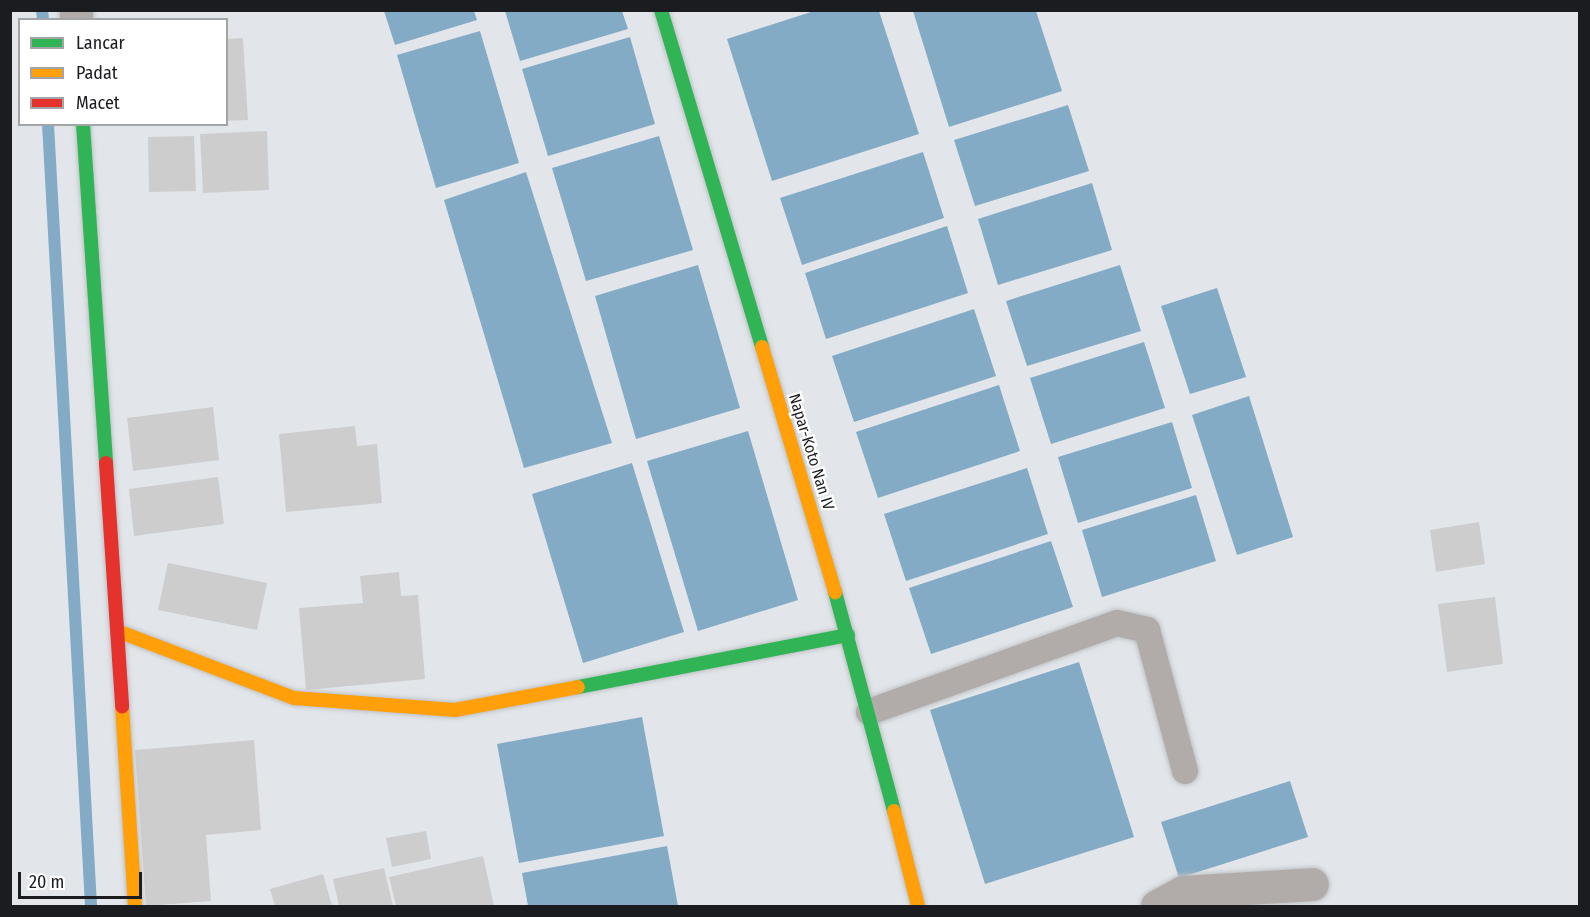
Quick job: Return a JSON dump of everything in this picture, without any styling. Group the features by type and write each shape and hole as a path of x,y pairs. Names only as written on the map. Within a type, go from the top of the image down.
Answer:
{"street":[{"name":"Napar-Koto Nan IV","path":"661,10 848,635 918,906"},
{"path":"83,126 107,529 120,632 135,906"},
{"path":"120,632 294,698 455,710 848,635"},
{"path":"1157,906 1183,892 1312,884"}],"lane":[{"path":"869,712 1117,623 1147,630 1185,771"}],"water":[{"path":"384,11 474,11 477,20 395,45"},
{"path":"505,11 622,11 628,29 520,61"},
{"path":"814,11 879,11 919,134 772,181 727,39"},
{"path":"913,11 1036,11 1062,91 949,127"},
{"path":"480,31 519,163 436,188 397,55"},
{"path":"630,37 655,124 548,156 522,69"},
{"path":"1068,105 1089,171 975,206 954,140"},
{"path":"659,136 693,250 586,281 552,168"},
{"path":"923,152 944,218 802,265 780,198"},
{"path":"526,172 612,443 524,468 444,200"},
{"path":"1092,183 1112,250 998,285 978,219"},
{"path":"947,226 968,293 826,339 805,273"},
{"path":"698,265 740,408 636,439 595,296"},
{"path":"1120,265 1141,331 1027,366 1006,301"},
{"path":"1217,288 1246,377 1190,394 1161,306"},
{"path":"974,309 996,376 854,422 832,356"},
{"path":"1144,342 1165,408 1051,444 1030,378"},
{"path":"999,385 1020,451 878,498 856,432"},
{"path":"1249,396 1293,537 1237,555 1192,415"},
{"path":"1172,422 1192,488 1078,523 1058,457"},
{"path":"748,431 798,600 698,631 647,461"},
{"path":"632,463 684,632 583,663 532,494"},
{"path":"1027,468 1048,534 906,581 884,514"},
{"path":"1196,495 1216,561 1102,597 1082,530"},
{"path":"1051,541 1073,607 931,654 909,588"},
{"path":"1079,662 1134,837 985,884 930,710"},
{"path":"642,717 664,836 519,863 497,744"},
{"path":"1290,781 1308,837 1179,878 1161,822"},
{"path":"667,846 678,906 528,906 522,873"}],"building":[{"path":"243,38 248,120 228,121 228,39"},
{"path":"267,131 269,190 203,193 200,134"},
{"path":"194,136 196,191 149,192 148,137"},
{"path":"213,407 219,460 133,471 127,418"},
{"path":"355,426 357,446 377,444 382,503 286,512 279,434"},
{"path":"218,477 224,524 134,536 129,489"},
{"path":"1479,522 1485,564 1436,572 1430,530"},
{"path":"168,563 267,583 257,630 158,610"},
{"path":"399,572 401,596 418,595 425,679 306,690 299,608 363,603 360,576"},
{"path":"1495,597 1503,664 1447,672 1438,604"},
{"path":"254,740 261,830 206,835 211,901 146,906 135,750"},
{"path":"426,831 431,859 392,867 386,838"},
{"path":"483,856 494,906 396,906 389,877"},
{"path":"384,868 393,906 339,906 333,879"},
{"path":"323,874 332,906 275,906 270,889"}],"waterway":[{"path":"42,10 43,18"},
{"path":"48,126 91,906"}],"traffic: fast":[{"path":"661,10 762,347"},
{"path":"83,126 106,463"},
{"path":"835,592 894,811"},
{"path":"578,687 848,635"}],"traffic: slow":[{"path":"762,347 835,592"},
{"path":"120,632 294,698 455,710 578,687"},
{"path":"122,706 135,906"},
{"path":"894,811 918,906"}],"traffic: jam":[{"path":"106,463 122,706"}]}
